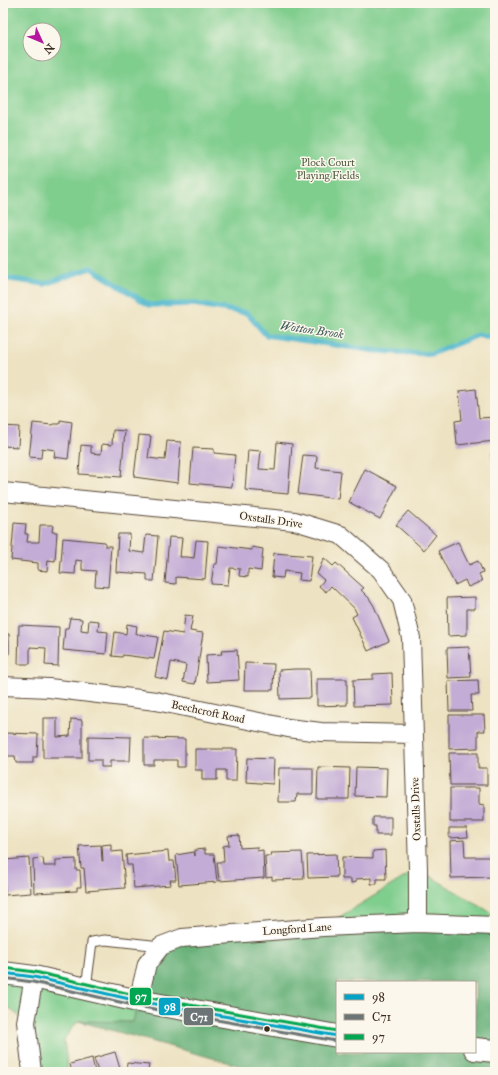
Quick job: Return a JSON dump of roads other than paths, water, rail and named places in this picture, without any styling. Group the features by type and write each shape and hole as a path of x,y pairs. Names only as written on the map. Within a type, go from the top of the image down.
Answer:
{"street":[{"name":"Oxstalls Drive","path":"3,492 295,521 341,535 381,570 402,600 412,638 418,923"},
{"name":"Beechcroft Road","path":"3,686 49,688 156,701 288,728 322,732 413,734"},
{"name":"Longford Lane","path":"161,946 182,938 323,927 418,923 495,926"},
{"path":"138,1000 147,964 161,946"},
{"path":"3,973 34,977 138,1000 336,1036"},
{"path":"32,1072 26,1022 34,977"},
{"path":"476,1049 495,1051"}],"lane":[{"path":"86,988 92,942 105,940 161,946"}],"waterway":[{"name":"Wotton Brook","path":"3,278 45,284 91,268 149,305 194,304 247,313 266,335 377,351 431,354 478,335 495,338"}],"park label":[{"name":"Plock Court Playing Fields","path":"328,168"}]}
